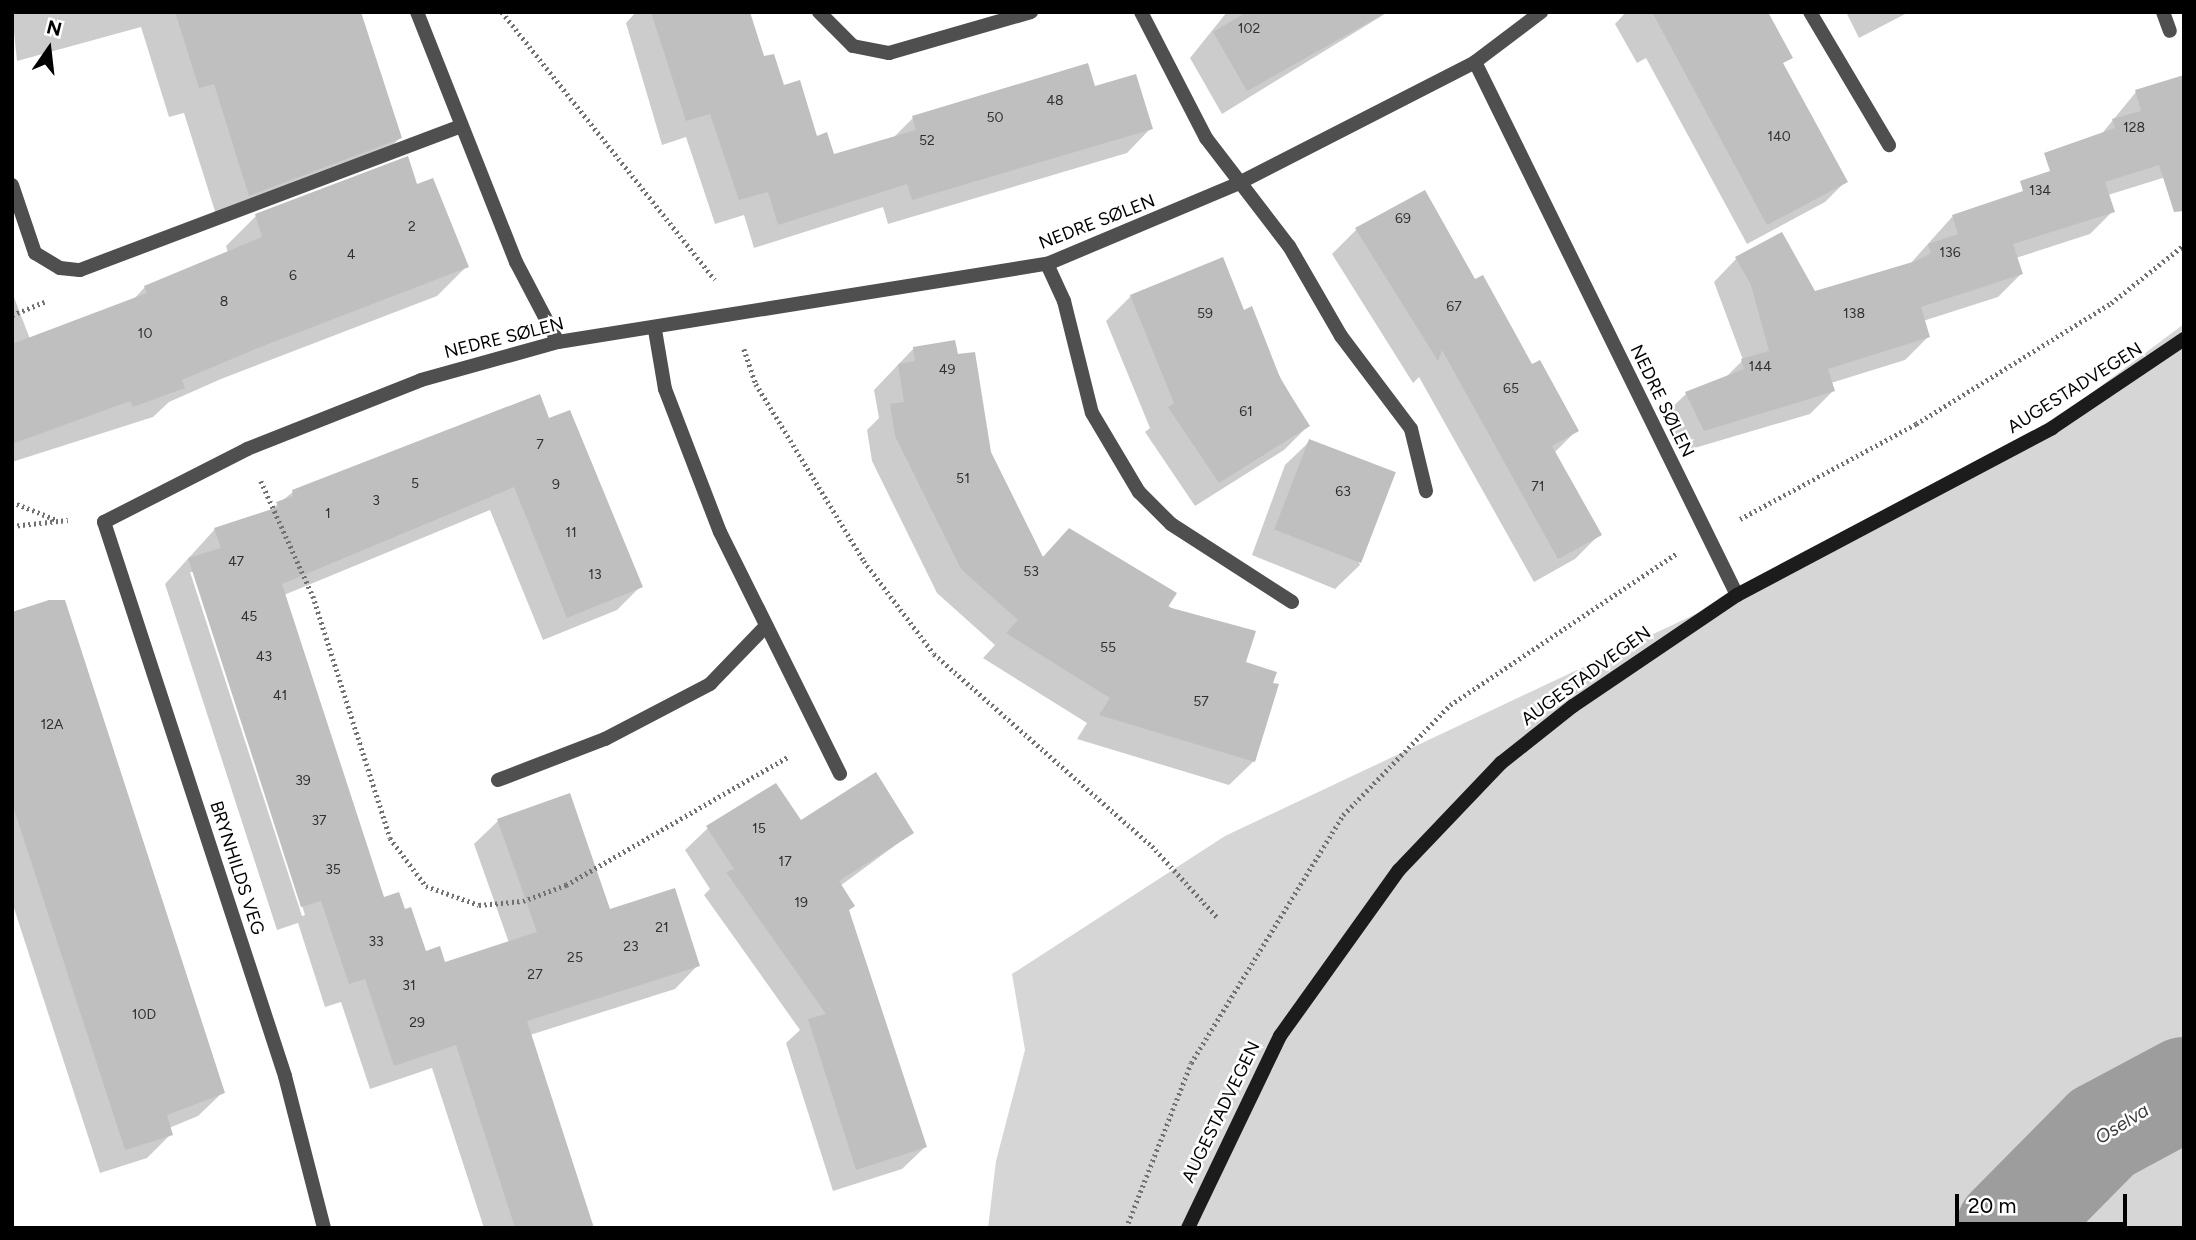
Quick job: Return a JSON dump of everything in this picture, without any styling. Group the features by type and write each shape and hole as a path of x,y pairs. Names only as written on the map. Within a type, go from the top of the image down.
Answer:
{"main road":[{"name":"AUGESTADVEGEN","path":"1188,1228 1243,1101 1280,1036 1440,822 1573,706 1738,595 2052,428 2184,339"}],"street":[{"path":"417,12 459,127 558,342"},
{"path":"819,12 853,46 881,53 1031,12"},
{"path":"1141,12 1163,65 1237,184 1289,246 1341,336 1411,429 1426,491"},
{"path":"1475,62 1541,12"},
{"path":"1810,12 1888,145"},
{"path":"2163,12 2170,31"},
{"name":"NEDRE SØLEN","path":"104,522 247,449 421,380 558,342 655,331 1047,264 1237,184 1475,62 1738,595"},
{"path":"12,185 35,253 60,268 80,270 459,127"},
{"path":"1047,264 1064,301 1092,413 1139,492 1171,524 1292,602"},
{"path":"655,331 665,389 688,455 766,626 840,774"},
{"name":"BRYNHILDS VEG","path":"104,522 285,1076 324,1228"},
{"path":"498,780 605,739 710,684 766,626"}],"path":[{"path":"502,12 720,287 756,384 899,611 934,654 1152,846 1217,917"},
{"path":"12,502 57,520"},
{"path":"12,526 57,520 104,522"}],"shaded area":[{"path":"2184,324 2184,1228 988,1228 996,1161 1025,1050 1012,974 1225,836 1861,536 2023,444"}],"building":[{"path":"175,12 361,12 402,138 249,196 214,84 199,88"},
{"path":"651,12 750,12 764,56 774,54 784,85 800,80 817,136 827,132 834,154 916,130 912,116 1088,63 1095,86 1136,74 1153,129 912,200 907,184 778,225 768,192 739,200 710,114 686,121"},
{"path":"1247,12 1387,12 1247,91 1213,32"},
{"path":"1652,12 1768,12 1793,58 1783,63 1848,182 1767,225"},
{"path":"2184,75 2184,211 2174,212 2159,165 2105,182 2115,212 2013,244 2023,274 1921,307 1930,337 1828,369 1835,391 1704,431 1685,392 1744,369 1741,359 1769,351 1751,285 1735,257 1782,232 1815,291 1916,261 1931,253 1928,244 1958,234 1952,215 2023,191 2020,181 2050,171 2044,153 2115,128 2112,119 2141,111 2135,90"},
{"path":"408,156 417,184 433,178 469,267 182,380 185,388 133,407 130,401 12,444 12,344 147,293 144,286 262,237 255,214"},
{"path":"1425,190 1475,279 1483,275 1532,364 1540,360 1579,431 1552,446 1602,535 1558,559 1442,350 1438,361 1355,228"},
{"path":"1223,257 1244,310 1252,306 1281,380 1310,426 1219,483 1168,407 1174,403 1130,295"},
{"path":"955,340 958,354 975,352 991,452 1043,557 1069,528 1177,593 1168,607 1256,631 1246,662 1277,672 1273,683 1279,684 1255,762 1099,715 1110,698 1006,633 1018,620 961,569 895,436 890,404 904,402 898,364 915,361 913,347"},
{"path":"540,394 549,418 570,410 643,587 567,618 514,487 282,584 384,897 399,892 405,909 411,907 426,951 440,946 445,962 537,932 497,819 570,793 610,909 675,888 700,966 527,1021 594,1228 515,1228 456,1045 394,1066 365,979 349,984 321,901 301,907 188,558 221,548 214,528 278,507 276,502 293,496 292,490"},
{"path":"1309,439 1396,472 1361,563 1274,530"},
{"path":"49,600 65,600 225,1093 167,1115 173,1135 125,1150 12,803 12,612"},
{"path":"876,772 914,833 839,881 855,906 849,910 927,1147 856,1170 808,1019 826,1014 726,872 734,869 706,826 776,783 801,820"}],"waterway":[{"name":"Oselva","path":"2007,1228 2102,1132 2184,1088"}]}
